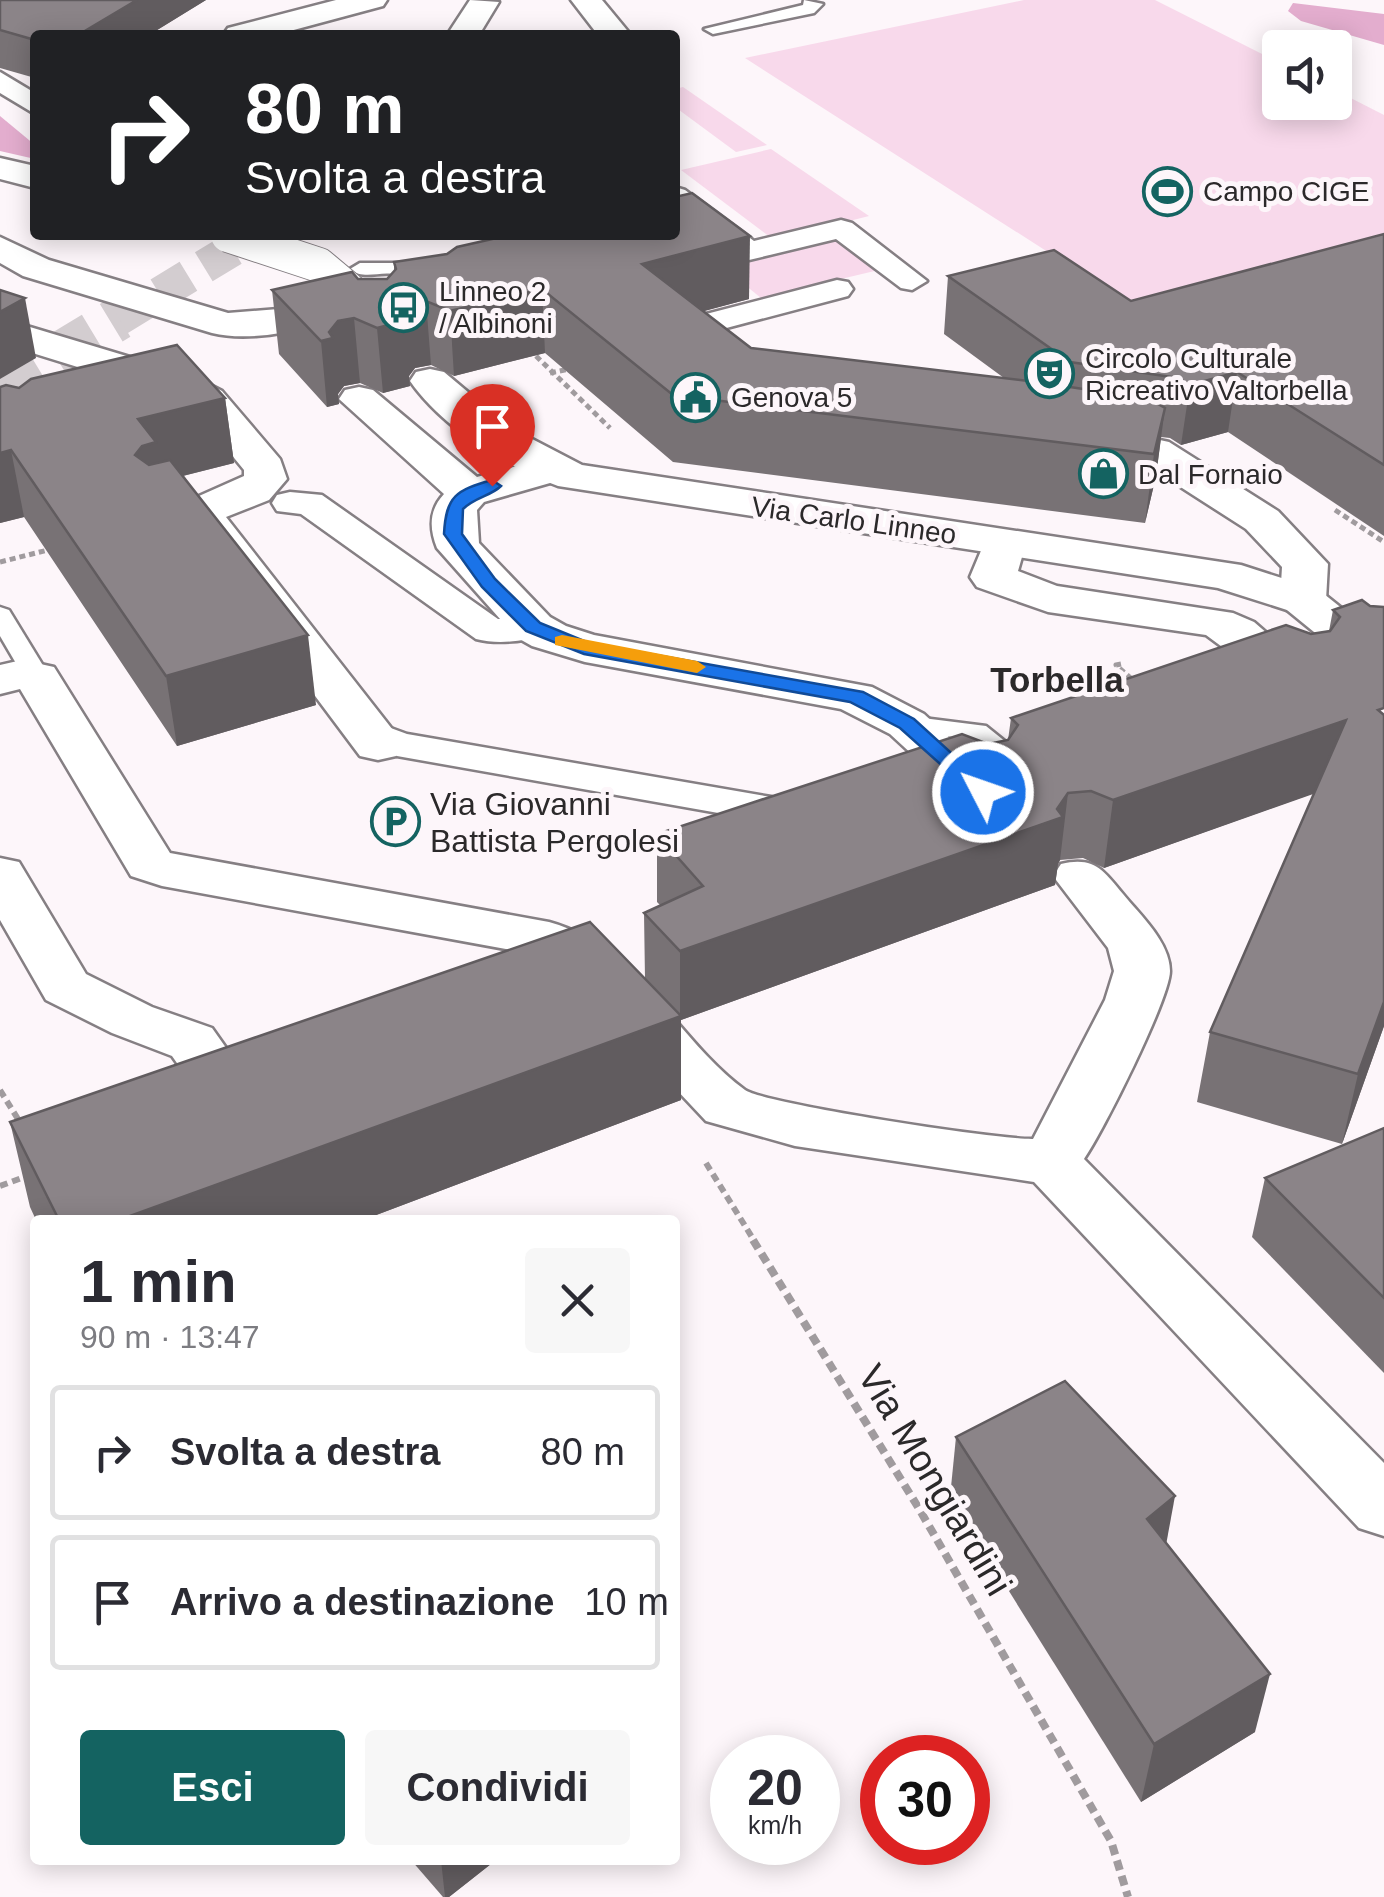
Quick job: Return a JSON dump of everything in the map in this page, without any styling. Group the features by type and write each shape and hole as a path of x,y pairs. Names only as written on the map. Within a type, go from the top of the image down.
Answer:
{"main road":[{"path":"258,30 372,0"},
{"path":"586,0 610,30"},
{"path":"466,30 484,2"},
{"path":"0,168 30,176"},
{"path":"0,248 36,268 226,325 306,325 272,303 92,254 63,240"},
{"path":"244,240 320,264 358,282 378,330"},
{"path":"0,330 92,371 178,385 208,400 265,468 266,479 254,491 190,513 209,526 373,739"},
{"path":"702,334 737,361"},
{"name":"Via Carlo Linneo","path":"430,382 493,436 549,470 635,488 1226,575 1304,600 1374,656"},
{"path":"358,399 470,492"},
{"path":"1043,431 1142,446 1196,476 1262,520 1305,564 1304,600"},
{"path":"549,470 470,492 454,507 453,534 459,548 533,627 584,648 834,690 876,705 996,773"},
{"path":"1004,543 993,578 1048,598 1217,623 1237,632 1300,682"},
{"path":"18,678 150,864 162,870 550,940 565,946 600,974 727,1107 795,1125 1022,1160 1049,1160 1384,1508"},
{"path":"0,874 66,986 132,1020 192,1042 229,1093"},
{"path":"1049,1160 1066,1140 1133,1000 1142,971 1135,945 1080,876"}],"street":[{"path":"0,80 30,102"},
{"path":"680,200 749,251 840,229 912,281"},
{"path":"702,334 694,327 837,289"},
{"path":"290,503 309,503 490,631 533,627"},
{"path":"373,739 771,810 800,835"}],"lane":[{"path":"714,29 808,9 815,4 812,0"},
{"path":"358,282 402,268 439,299"},
{"path":"0,616 18,678"}],"path":[{"path":"536,356 550,373 584,365"},
{"path":"0,562 54,549"},
{"path":"1124,693 1141,688 1116,665 1132,660"},
{"path":"0,1090 29,1136"},
{"name":"Via Mongiardini","path":"698,1150 928,1524 1111,1841 1128,1897"},
{"path":"0,1186 32,1174"}],"shaded area":[{"name":"Campo CIGE","path":"1024,0 1155,0 1262,54 1262,120 1352,120 1352,99 1384,115 1384,267 1168,329 745,58"},
{"path":"1293,3 1384,14 1384,45 1352,36 1352,30 1332,30 1301,21 1288,11"},
{"path":"680,88 767,145 736,152 680,111"},
{"path":"0,116 30,141 30,158 0,151"},
{"path":"771,149 869,216 774,240 681,170"},
{"path":"835,234 883,269 761,298 707,254"}],"building":[{"path":"0,0 137,0 86,30 30,30 30,39 0,30"},
{"path":"692,193 750,236 642,264 751,348 1149,399 1165,408 1154,454 673,395 542,289 450,311 426,301 410,304 402,314 404,321 377,328 354,318 338,321 329,332 333,338 321,341 272,290 352,272 358,279 387,279 396,269 394,262 447,254 457,247 488,240 680,240 680,196"},
{"path":"1384,234 1384,465 1237,372 1190,385 1178,378 1070,362 948,276 1054,250 1131,301"},
{"path":"0,290 25,298 0,312"},
{"path":"177,345 225,398 138,419 156,442 142,446 135,455 149,465 170,460 308,635 166,676 11,450 0,453 0,387 19,388 31,379"},
{"path":"1362,600 1370,606 1384,607 1384,708 1378,710 1384,715 1384,1002 1358,1074 1210,1032 1346,720 1113,800 1091,791 1068,793 1057,809 1063,817 680,951 644,913 703,886 657,834 962,734 988,744 1008,740 1018,725 1011,718 1286,625 1311,634 1330,631 1340,617 1333,610"},
{"path":"590,922 681,1016 133,1215 56,1215 10,1122"},
{"path":"1384,1128 1384,1298 1265,1178"},
{"path":"1065,1381 1175,1496 1147,1519 1270,1674 1154,1744 956,1437"}],"tunnel":[{"path":"115,321 248,240"},
{"path":"0,390 119,318"}],"slow traffic":[{"path":"562,641 697,667"}],"place":[{"name":"Campo CIGE","path":"1168,191"},
{"name":"Linneo 2 / Albinoni","path":"404,307"},
{"name":"Circolo Culturale Ricreativo Valtorbella","path":"1050,374"},
{"name":"Genova 5","path":"696,397"},
{"name":"Dal Fornaio","path":"1103,474"},
{"name":"Via Giovanni Battista Pergolesi","path":"395,822"}],"district":[{"name":"Torbella","path":"1057,680"}],"route":[{"path":"492,486 470,492 454,507 453,534 459,548 489,583 533,627 584,648 856,697 907,724 983,792"}]}
